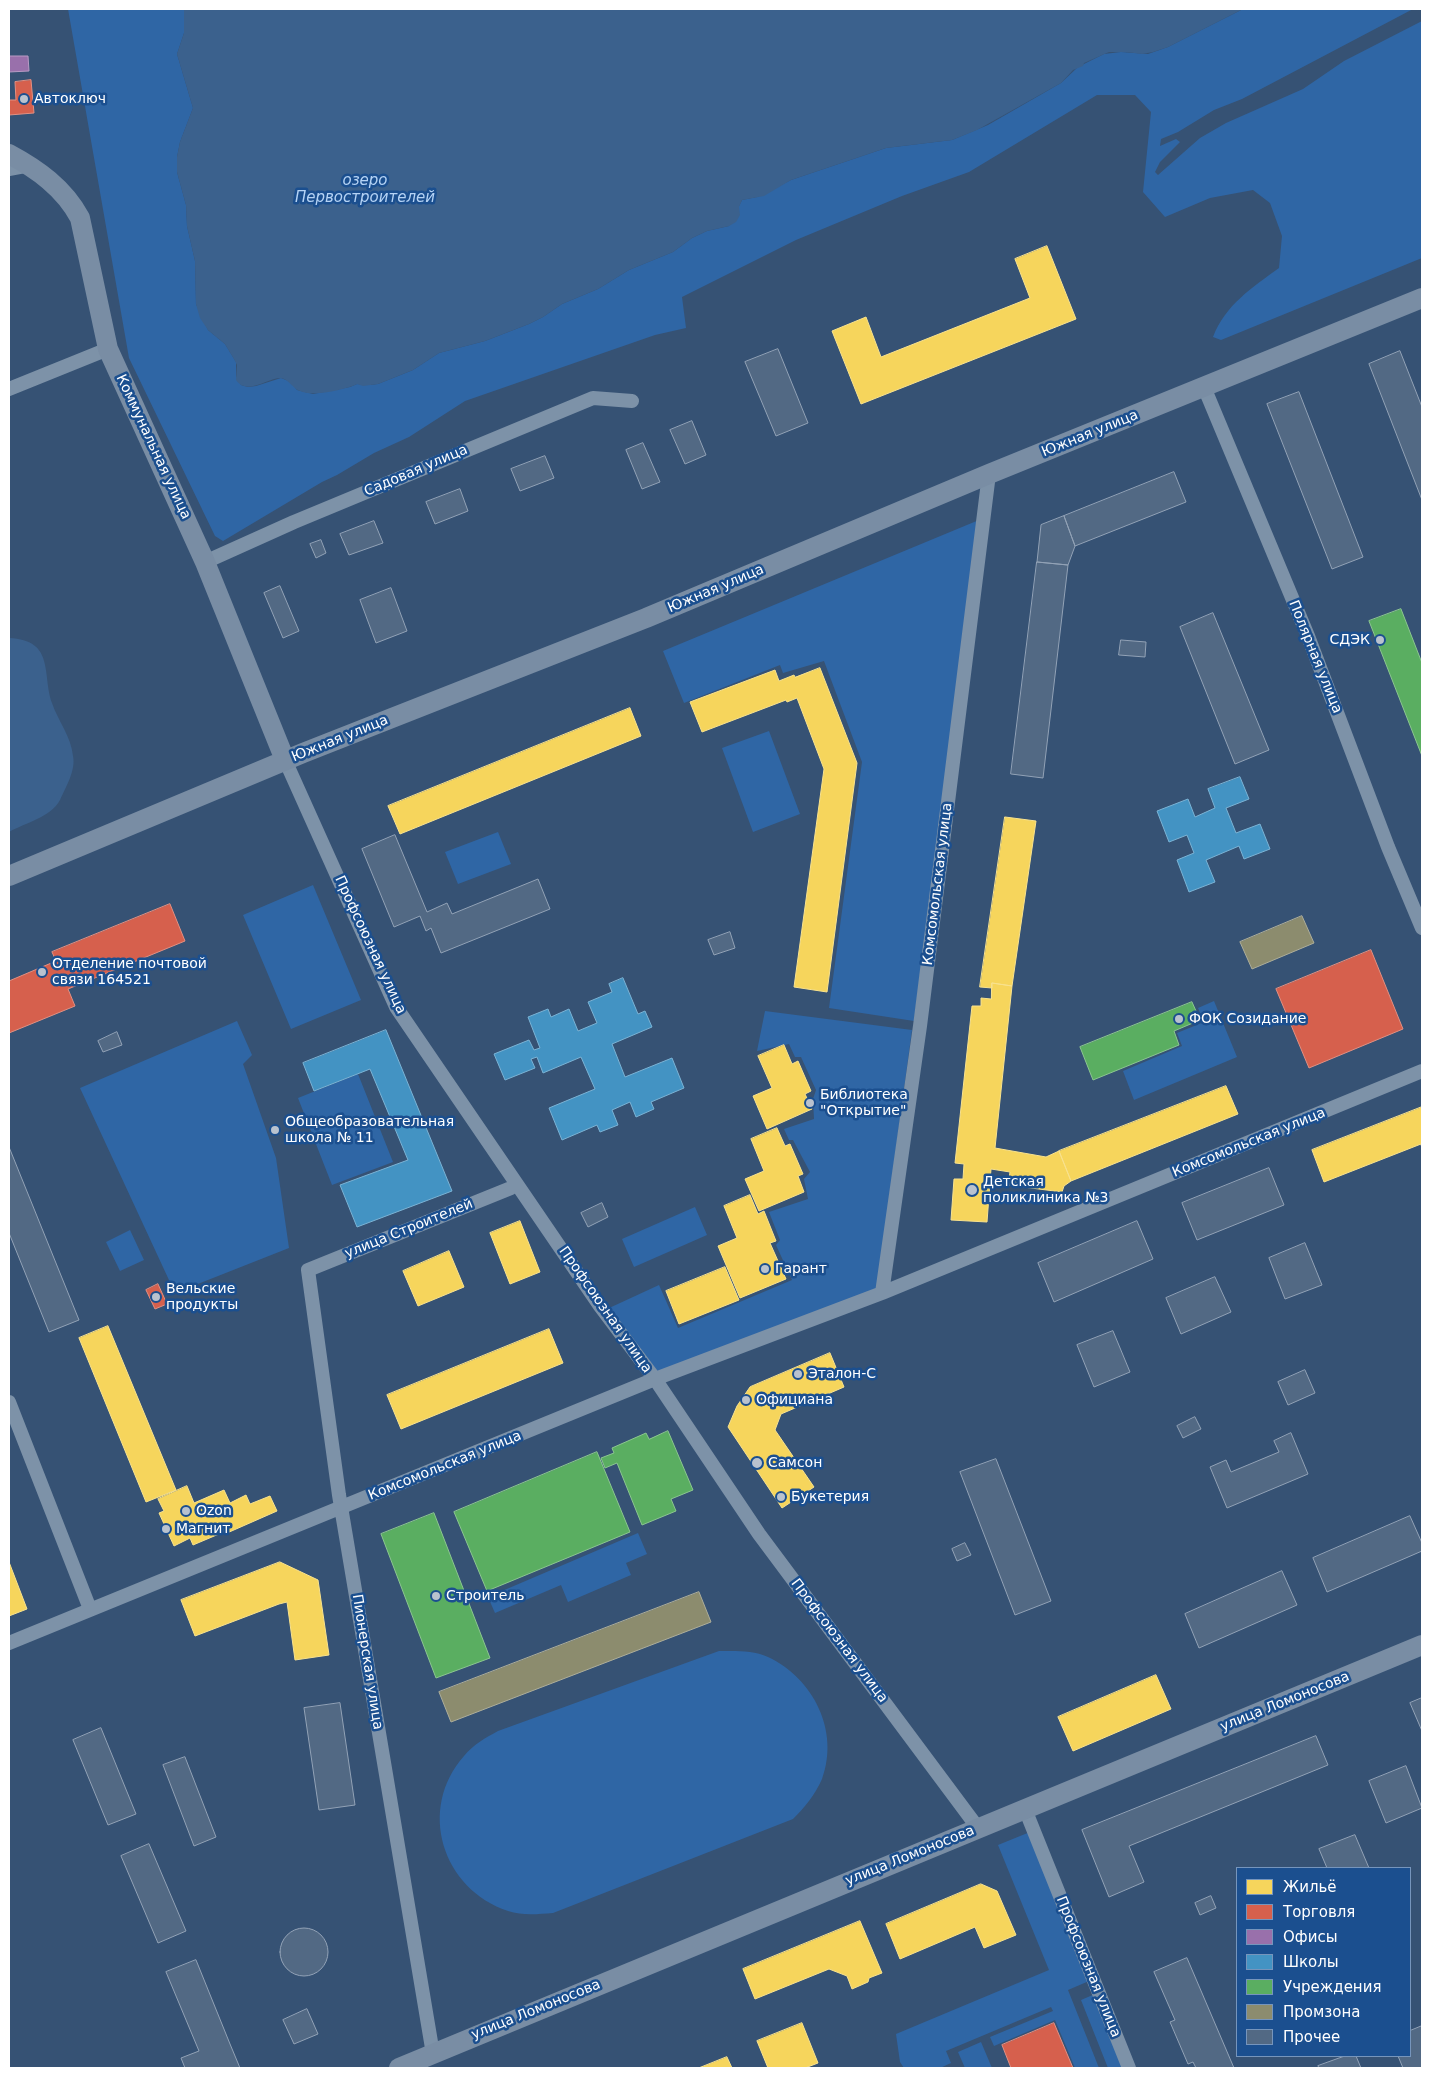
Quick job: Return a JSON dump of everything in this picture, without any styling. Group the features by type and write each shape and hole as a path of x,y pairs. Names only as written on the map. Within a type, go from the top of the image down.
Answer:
{"main road":[{"name":"Коммунальная улица","path":"9,154 30,165 54,184 72,203 80,218 108,349 205,562 285,760"},
{"name":"Южная улица","path":"9,876 285,760 646,618 989,474 1422,298"},
{"name":"улица Ломоносова","path":"399,2068 1422,1645"}],"street":[{"path":"9,169 30,165"},
{"path":"9,389 108,349"},
{"name":"Полярная улица","path":"1204,387 1308,636 1422,928"},
{"name":"Садовая улица","path":"205,562 294,522 593,398 632,402"},
{"name":"Комсомольская улица","path":"882,1293 920,1026 989,474"},
{"name":"Профсоюзная улица","path":"285,760 396,1007 600,1306 655,1380 759,1534 978,1828"},
{"name":"Комсомольская улица","path":"9,1643 655,1380 882,1293 1422,1072"},
{"name":"улица Строителей","path":"308,1270 511,1188"},
{"name":"Пионерская улица","path":"308,1270 339,1495 433,2054"},
{"path":"9,1402 90,1609"},
{"name":"Профсоюзная улица","path":"1025,1809 1129,2068"}],"shaded area":[{"path":"68,9 184,9 184,33 177,54 193,108 180,142 177,172 186,205 187,226 195,261 196,304 208,330 225,344 236,362 236,376 241,385 248,387 281,378 291,382 297,390 313,394 357,384 378,384 413,370 439,353 485,341 529,324 562,304 598,289 629,270 673,252 692,238 707,231 729,226 742,200 757,197 791,180 886,148 952,140 988,125 1061,83 1078,67 1104,54 1121,52 1148,54 1168,47 1243,9 1413,9 1242,99 1214,110 1178,132 1161,139 1160,146 1176,139 1180,142 1160,162 1155,172 1158,175 1200,138 1226,123 1303,89 1344,61 1422,21 1422,258 1221,340 1213,337 1232,306 1279,268 1282,236 1270,203 1253,190 1210,198 1165,217 1143,192 1151,112 1135,95 1097,95 969,172 902,196 796,240 682,297 686,328 655,335 465,401 409,437 374,453 322,482 223,541 215,536 129,358"},
{"path":"979,520 914,1021 829,1008 862,762 824,661 783,673 780,665 684,703 663,651"},
{"path":"769,731 800,814 753,832 722,748"},
{"path":"498,832 511,864 458,884 445,852"},
{"path":"313,885 361,1000 291,1029 243,915"},
{"path":"1214,1001 1237,1057 1134,1100 1123,1071 1182,1046 1177,1033 1204,1022 1198,1008"},
{"path":"765,1011 912,1030 877,1289 659,1373 607,1309 659,1285 678,1328 792,1280 776,1245 780,1240 769,1212 808,1199 804,1179 810,1172 793,1140 789,1140 784,1129 814,1119 813,1099 816,1090 801,1057 795,1057 789,1044 757,1051"},
{"path":"237,1021 252,1055 243,1064 276,1158 289,1248 175,1293 80,1088"},
{"path":"358,1074 393,1162 332,1185 298,1098"},
{"path":"695,1207 707,1235 634,1267 622,1239"},
{"path":"130,1230 144,1260 120,1271 106,1242"},
{"name":"Строитель","path":"638,1533 647,1554 626,1563 631,1575 568,1602 561,1585 495,1613 488,1597"},
{"path":"719,1651 750,1652 768,1657 784,1666 810,1692 819,1708 825,1725 827,1761 822,1779 816,1790 793,1819 553,1913 514,1913 485,1900 467,1885 453,1866 444,1845 440,1823 442,1799 450,1777 471,1748 498,1731"},
{"path":"1030,1832 1089,1981 1068,1990 1099,2068 1075,2068 1055,2020 994,2046 990,2037 1053,2011 1051,2007 946,2051 951,2063 940,2068 904,2068 900,2062 896,2034 1049,1970 998,1845"},
{"path":"1095,1994 1126,2068 1108,2068 1081,2000"},
{"path":"981,2042 992,2068 965,2068 958,2052"}],"water":[{"name":"озеро Первостроителей","path":"184,9 1243,9 1168,47 1142,54 1109,52 1084,63 1083,66 1073,70 1061,83 977,130 952,140 886,148 791,180 764,196 742,200 739,207 740,215 736,222 692,238 673,252 629,270 598,289 562,304 529,324 485,341 439,353 413,370 378,384 363,386 357,384 320,393 305,393 297,390 287,380 281,378 257,385 241,385 236,380 237,365 225,344 208,330 200,318 196,304 195,261 187,226 186,205 177,172 180,142 193,108 177,54 184,33"},
{"path":"9,638 24,640 34,645 40,652 44,660 52,703 70,742 74,761 70,778 56,806 37,819 9,832"}],"building: Жильё":[{"path":"1047,246 1076,319 861,404 832,331 866,317 881,357 1030,298 1015,259"},
{"path":"820,668 857,763 827,992 794,987 824,769 797,698 787,702 786,700 702,732 690,702 775,670 779,681"},
{"path":"630,708 641,736 400,834 388,806"},
{"path":"1005,817 1036,821 1012,986 992,983 992,988 980,987"},
{"path":"992,983 1012,986 995,1148 1046,1157 1059,1151 1071,1181 1064,1186 1062,1192 1008,1185 1010,1172 991,1169 987,1222 951,1220 954,1179 963,1179 964,1164 955,1163 972,1006 981,1006 981,998 991,999"},
{"path":"784,1045 792,1064 798,1061 811,1091 805,1094 812,1109 767,1129 753,1096 772,1088 758,1056"},
{"path":"1226,1086 1238,1114 1071,1181 1059,1151"},
{"path":"1422,1107 1422,1149 1421,1144 1324,1182 1312,1150"},
{"path":"777,1128 785,1146 790,1144 803,1174 798,1176 804,1192 759,1211 745,1179 764,1171 751,1139"},
{"path":"750,1195 758,1214 764,1211 776,1241 770,1243 786,1279 740,1298 718,1246 737,1238 724,1206"},
{"path":"520,1221 540,1272 510,1284 490,1233"},
{"path":"449,1251 464,1287 418,1306 403,1271"},
{"path":"725,1267 739,1300 679,1324 666,1291"},
{"path":"108,1326 176,1490 146,1502 79,1338"},
{"path":"549,1329 563,1363 401,1429 387,1395"},
{"path":"830,1353 844,1387 781,1414 775,1430 814,1487 782,1508 728,1427 737,1406 750,1387"},
{"path":"187,1486 194,1503 224,1490 230,1503 246,1495 250,1504 270,1496 277,1511 227,1533 226,1531 193,1545 190,1538 174,1546 159,1513 164,1511 158,1499"},
{"path":"9,1562 27,1609 9,1616"},
{"path":"280,1562 318,1580 329,1655 295,1660 287,1602 195,1636 181,1600"},
{"path":"1156,1675 1171,1709 1073,1751 1058,1717"},
{"path":"981,1884 997,1891 1016,1935 984,1948 975,1927 900,1959 886,1924"},
{"path":"860,1921 882,1973 869,1978 868,1982 852,1989 847,1976 829,1969 755,1999 743,1969"},
{"path":"802,2023 818,2063 805,2068 768,2068 757,2041"},
{"path":"727,2057 732,2068 699,2068"}],"building: Торговля":[{"path":"31,80 34,113 9,115 9,100 16,100 15,82"},
{"path":"170,904 185,941 68,989 75,1006 9,1033 9,981 56,961 52,952"},
{"path":"1371,950 1403,1029 1309,1068 1276,989"},
{"name":"Вельские продукты","path":"158,1284 167,1304 155,1309 146,1290"},
{"path":"1054,2023 1073,2068 1011,2068 1002,2045"}],"building: Офисы":[{"path":"9,56 28,56 29,71 9,72"}],"building: Школы":[{"path":"1240,777 1249,799 1226,808 1236,833 1260,824 1270,849 1244,859 1239,846 1206,860 1215,882 1189,892 1177,860 1194,853 1187,835 1169,842 1157,811 1188,799 1195,817 1215,808 1208,789"},
{"path":"623,978 638,1014 645,1011 652,1027 612,1044 625,1077 672,1058 684,1088 651,1102 654,1109 636,1117 630,1102 612,1110 618,1125 600,1132 597,1125 562,1140 549,1108 595,1089 581,1057 543,1073 537,1057 531,1059 535,1068 505,1080 494,1054 529,1040 534,1050 540,1048 528,1017 548,1009 551,1017 569,1009 578,1031 597,1023 588,1002 612,992 609,984"},
{"path":"386,1030 452,1191 357,1227 340,1185 408,1160 370,1069 314,1091 303,1063"}],"building: Учреждения":[{"path":"1401,609 1422,663 1422,756 1369,621"},
{"path":"1192,1002 1200,1020 1174,1031 1179,1045 1093,1080 1080,1047"},
{"path":"668,1431 693,1490 671,1499 676,1511 642,1525 617,1463 605,1468 601,1458 614,1453 612,1448 646,1433 649,1439"},
{"path":"597,1452 630,1532 487,1591 454,1512"},
{"name":"Строитель","path":"434,1513 490,1658 436,1678 381,1534"}],"building: Промзона":[{"path":"1302,916 1314,943 1252,969 1240,942"},
{"path":"699,1592 711,1622 451,1722 439,1692"}],"building: Прочее":[{"path":"778,349 808,423 776,436 745,362"},
{"path":"1400,351 1422,407 1422,500 1369,364"},
{"path":"1299,392 1363,557 1332,569 1267,404"},
{"path":"692,421 706,455 685,464 670,430"},
{"path":"643,443 660,482 642,489 626,450"},
{"path":"545,456 554,478 520,491 511,469"},
{"path":"1174,472 1186,502 1075,546 1064,516"},
{"path":"460,489 468,511 435,524 426,502"},
{"path":"1064,516 1075,546 1068,565 1037,562 1041,525"},
{"path":"374,521 383,543 349,555 340,534"},
{"path":"321,540 326,553 316,558 310,544"},
{"path":"1037,562 1068,565 1043,778 1011,774"},
{"path":"280,586 299,631 283,638 264,593"},
{"path":"391,588 407,631 376,643 360,600"},
{"path":"1213,613 1269,750 1235,764 1180,627"},
{"path":"1121,640 1146,642 1145,657 1119,655"},
{"path":"395,835 427,912 447,903 452,914 538,879 550,909 441,953 431,928 426,931 420,916 394,927 362,849"},
{"path":"730,932 735,948 714,955 708,940"},
{"path":"117,1032 122,1045 103,1052 98,1041"},
{"path":"9,1147 79,1320 49,1332 9,1233"},
{"path":"1269,1168 1284,1205 1197,1240 1182,1203"},
{"path":"602,1203 608,1217 588,1227 581,1213"},
{"path":"1137,1221 1153,1259 1054,1302 1038,1263"},
{"path":"1305,1243 1322,1285 1285,1299 1269,1258"},
{"path":"1215,1277 1231,1312 1181,1334 1166,1298"},
{"path":"1113,1331 1130,1372 1094,1387 1077,1345"},
{"path":"1305,1370 1315,1393 1288,1405 1278,1382"},
{"path":"1195,1417 1201,1429 1183,1438 1177,1426"},
{"path":"1291,1433 1308,1474 1227,1508 1210,1467 1226,1460 1231,1472 1279,1452 1274,1441"},
{"path":"996,1459 1051,1601 1015,1615 960,1472"},
{"path":"1410,1516 1422,1543 1422,1551 1327,1592 1313,1558"},
{"path":"965,1543 971,1555 957,1561 952,1549"},
{"path":"1282,1571 1297,1605 1199,1648 1185,1614"},
{"path":"1422,1698 1422,1731 1410,1703"},
{"path":"340,1703 355,1805 319,1810 304,1708"},
{"path":"101,1728 136,1814 108,1825 73,1740"},
{"path":"1316,1736 1328,1765 1129,1846 1144,1882 1109,1897 1082,1830"},
{"path":"185,1757 216,1837 194,1846 163,1765"},
{"path":"1406,1766 1422,1808 1386,1823 1369,1781"},
{"path":"1355,1835 1369,1867 1327,1867 1319,1849"},
{"path":"149,1844 186,1931 158,1943 121,1856"},
{"path":"1211,1896 1216,1908 1200,1915 1195,1903"},
{"path":"304,1928 313,1930 321,1935 326,1943 328,1952 326,1961 321,1969 313,1974 304,1976 295,1974 287,1969 282,1961 280,1952 282,1943 287,1935 295,1930"},
{"path":"1187,1958 1234,2068 1196,2068 1193,2062 1188,2064 1170,2022 1175,2020 1154,1972"},
{"path":"196,1960 240,2068 185,2068 181,2058 199,2051 166,1972"},
{"path":"307,2009 318,2034 294,2044 283,2020"},
{"path":"1422,2026 1422,2068 1403,2068 1398,2057 1411,2057 1411,2031"},
{"path":"1342,2057 1356,2057 1361,2068 1319,2068 1318,2066"}],"place":[{"name":"Автоключ","path":"24,99"},
{"name":"СДЭК","path":"1380,640"},
{"name":"Отделение почтовой связи 164521","path":"42,972"},
{"name":"ФОК Созидание","path":"1179,1019"},
{"name":"Библиотека \"Открытие\"","path":"810,1103"},
{"name":"Общеобразовательная школа № 11","path":"275,1130"},
{"name":"Детская поликлиника №3","path":"972,1190"},
{"name":"Гарант","path":"765,1269"},
{"name":"Вельские продукты","path":"156,1297"},
{"name":"Эталон-С","path":"798,1374"},
{"name":"Официана","path":"746,1400"},
{"name":"Самсон","path":"757,1463"},
{"name":"Букетерия","path":"781,1497"},
{"name":"Ozon","path":"186,1511"},
{"name":"Магнит","path":"166,1529"},
{"name":"Строитель","path":"436,1596"}]}
